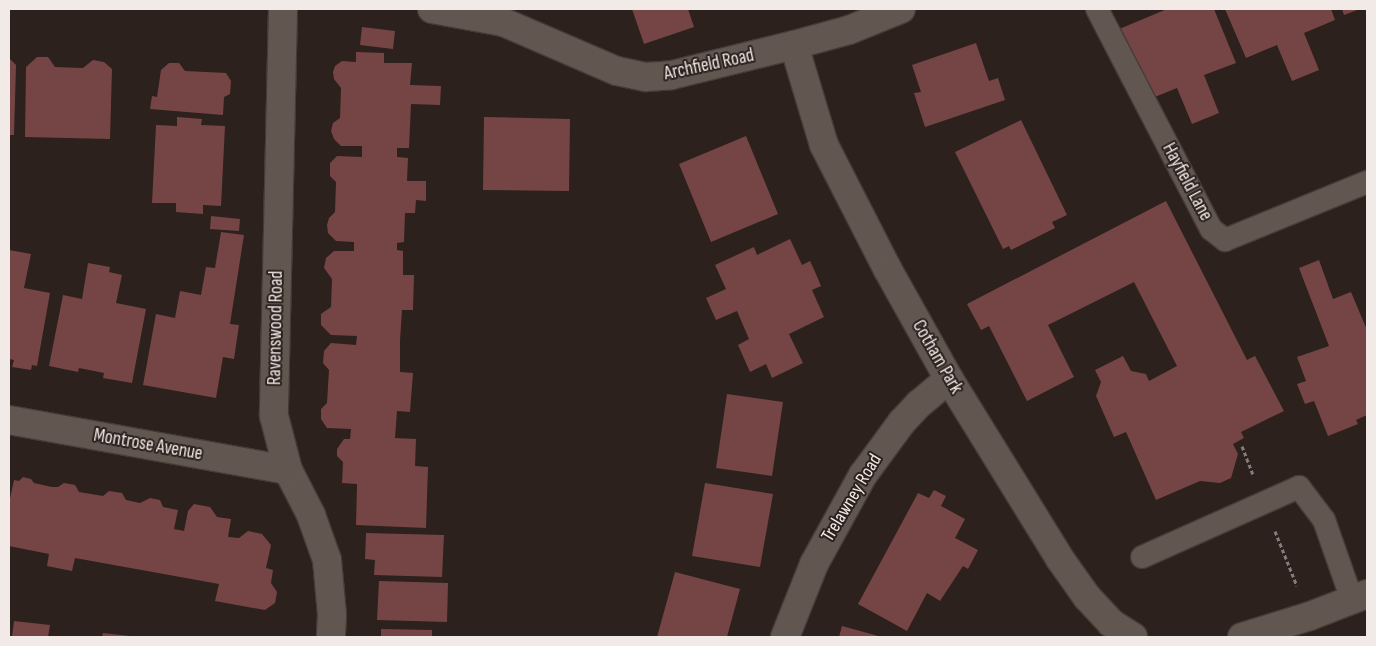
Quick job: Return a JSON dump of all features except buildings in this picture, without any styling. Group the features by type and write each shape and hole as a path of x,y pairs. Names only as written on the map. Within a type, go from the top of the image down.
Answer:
{"street":[{"name":"Ravenswood Road","path":"283,9 274,416 288,470 311,515 327,560 332,615 331,637"},
{"name":"Archfield Road","path":"432,9 467,12 503,22 617,71 646,77 672,75 794,45 846,19 901,9"},
{"name":"Cotham Park","path":"794,45 824,145 888,270 949,379 1060,559 1110,623 1133,637"},
{"name":"Trelawney Road","path":"785,637 814,564 863,475 902,422 919,404 949,379"},
{"name":"Montrose Avenue","path":"9,420 288,470"},
{"path":"1242,637 1310,616 1360,597"}],"lane":[{"name":"Hayfield Lane","path":"1097,9 1211,229 1225,240 1367,182"},
{"path":"1142,557 1299,487 1324,520 1360,597"}]}
